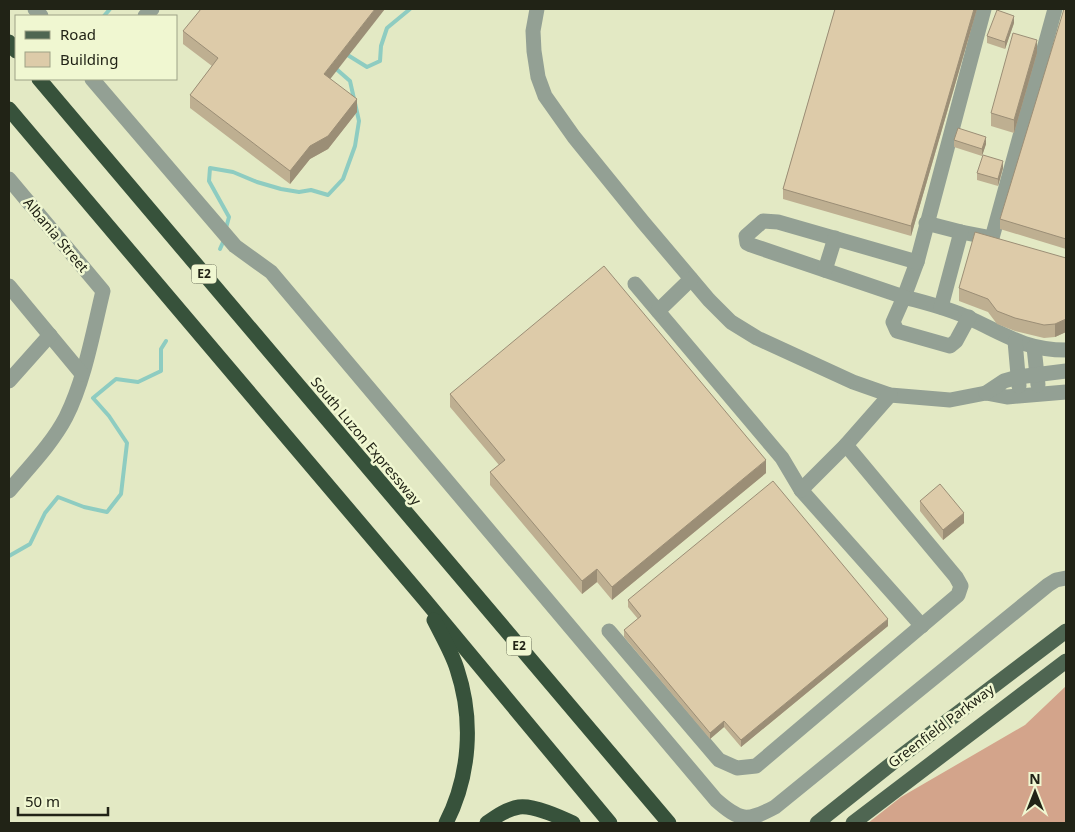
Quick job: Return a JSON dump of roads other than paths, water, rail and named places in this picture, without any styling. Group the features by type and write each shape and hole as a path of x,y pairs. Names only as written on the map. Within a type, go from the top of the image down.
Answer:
{"highway":[{"name":"South Luzon Expressway","path":"40,80 669,823"},
{"path":"9,109 424,598 610,823"},
{"path":"424,598 457,668 466,711 468,739 466,766 459,794 446,823"},
{"path":"487,823 502,812 520,806 542,811 573,823"}],"main road":[{"name":"Greenfield Parkway","path":"817,823 900,757 1066,631"},
{"name":"Greenfield Parkway","path":"853,823 1066,661"}],"street":[{"path":"537,9 533,31 534,50 538,77 545,96 574,137 691,280 731,322 757,338 852,382 890,395 950,400 986,393 1007,397 1066,392"},
{"path":"968,318 956,341 950,346 897,331 893,322 917,262 984,9"},
{"path":"926,223 992,238 1055,9"},
{"path":"93,80 216,225 236,246 271,272 716,800 724,808 739,816 744,818 758,816 775,808 1048,585 1056,580 1066,578"},
{"name":"Albania Street","path":"9,179 103,291 82,374"},
{"path":"917,262 767,220 759,224 746,236 747,243 751,245 904,297 941,307 1014,341 1034,347 1066,350"},
{"path":"941,307 961,232"},
{"path":"825,270 835,238"},
{"path":"658,311 691,280"},
{"path":"634,284 782,458 801,490 922,626"},
{"path":"9,286 82,374 66,418 49,443 9,491"},
{"path":"9,381 50,335"},
{"path":"1014,341 1020,396"},
{"path":"1034,347 1040,395"},
{"path":"986,393 1004,381 1018,377 1066,371"},
{"path":"801,490 846,445 890,395"},
{"path":"609,631 719,760 737,768 756,766 958,595 961,586 956,576 846,445"}],"waterway":[{"path":"105,15 110,9"},
{"path":"346,54 367,67 380,61 381,46 387,28 410,9"},
{"path":"226,228 229,217 209,181 210,168 233,172 281,189 299,192 311,190 328,195 343,179 355,146 359,121 350,81 334,67"},
{"path":"220,249 224,240"},
{"path":"9,556 30,544 45,513 58,497 84,507 107,512 121,494 127,443 109,416 93,398 116,379 138,382 161,371 161,349 166,341"}]}
